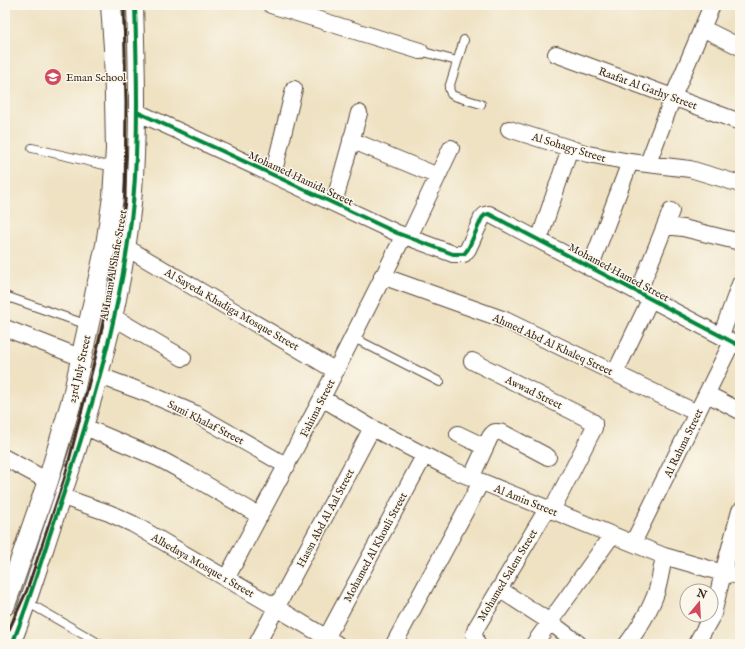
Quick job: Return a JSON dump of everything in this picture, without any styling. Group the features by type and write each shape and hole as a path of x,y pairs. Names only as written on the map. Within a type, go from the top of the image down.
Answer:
{"street":[{"name":"23rd July Street","path":"6,599 48,481 71,404 106,245 113,197 115,167 116,101 111,5"},
{"name":"Al Imam Al Shafie Street","path":"12,644 63,497 100,376 127,248 133,203 137,112 135,5"},
{"path":"272,5 420,50"},
{"path":"648,163 673,97 712,5"},
{"path":"702,28 740,47"},
{"name":"Raafat Al Garhy Street","path":"556,54 740,122"},
{"path":"273,174 294,89"},
{"name":"Mohamed Hamida Street","path":"137,112 406,236 459,255"},
{"path":"334,203 359,113"},
{"name":"Al Sohagy Street","path":"509,129 594,156 690,169 740,184"},
{"path":"351,140 438,176"},
{"name":"Fahima Street","path":"226,579 336,371 382,276 406,236 451,148"},
{"path":"539,240 570,148"},
{"path":"590,268 630,162"},
{"path":"615,373 644,296 671,211"},
{"name":"Mohamed Hamed Street","path":"459,255 464,254 468,250 482,218 484,215 489,214 731,341"},
{"path":"665,226 683,228 740,242"},
{"name":"Al Sayeda Khadiga Mosque Street","path":"127,248 336,371"},
{"name":"Ahmed Abd Al Khaleq Street","path":"382,276 505,320 697,413"},
{"name":"Al Rahma Street","path":"633,544 731,341 740,284"},
{"path":"113,318 183,358"},
{"path":"5,328 82,358"},
{"name":"Awwad Street","path":"472,361 594,423"},
{"name":"Sami Khalaf Street","path":"100,376 194,412 287,466"},
{"path":"706,394 740,411"},
{"name":"Al Amin Street","path":"322,398 372,428 424,456 476,480 664,556 723,573 740,576"},
{"name":"Mohamed Salem Street","path":"478,643 474,634 476,628 549,510 594,428 594,423"},
{"path":"85,427 160,459 260,516"},
{"name":"Hassn Abd Al Aal Street","path":"257,644 372,428"},
{"path":"394,644 476,480 485,447 493,433 496,431 503,433 548,457"},
{"path":"458,434 485,447"},
{"name":"Mohamed Al Khouli Street","path":"329,642 424,456"},
{"path":"5,458 48,481"},
{"name":"Alhedaya Mosque 1 Street","path":"63,497 109,513 133,524 277,608 329,642"},
{"path":"696,644 713,614 740,511"},
{"path":"534,644 612,535"},
{"path":"627,644 649,609 656,591 664,556"},
{"path":"499,589 550,622 579,644"}],"lane":[{"path":"464,40 449,84 449,91 454,96 481,104"},
{"path":"420,50 457,61"},
{"path":"32,148 115,167"},
{"path":"5,296 89,326"},
{"path":"352,337 440,382"},
{"path":"27,602 100,644"}],"railway":[{"path":"5,639 27,590 64,480 95,359 112,281 125,202 126,103 124,5"}],"cycle path":[{"path":"12,644 29,598 92,403 113,324 121,284 128,243 135,178 137,104 135,5"},
{"path":"137,112 397,233 453,254 464,254 468,249 482,218 489,214 740,346"}],"place":[{"name":"Eman School","path":"53,77"}]}
